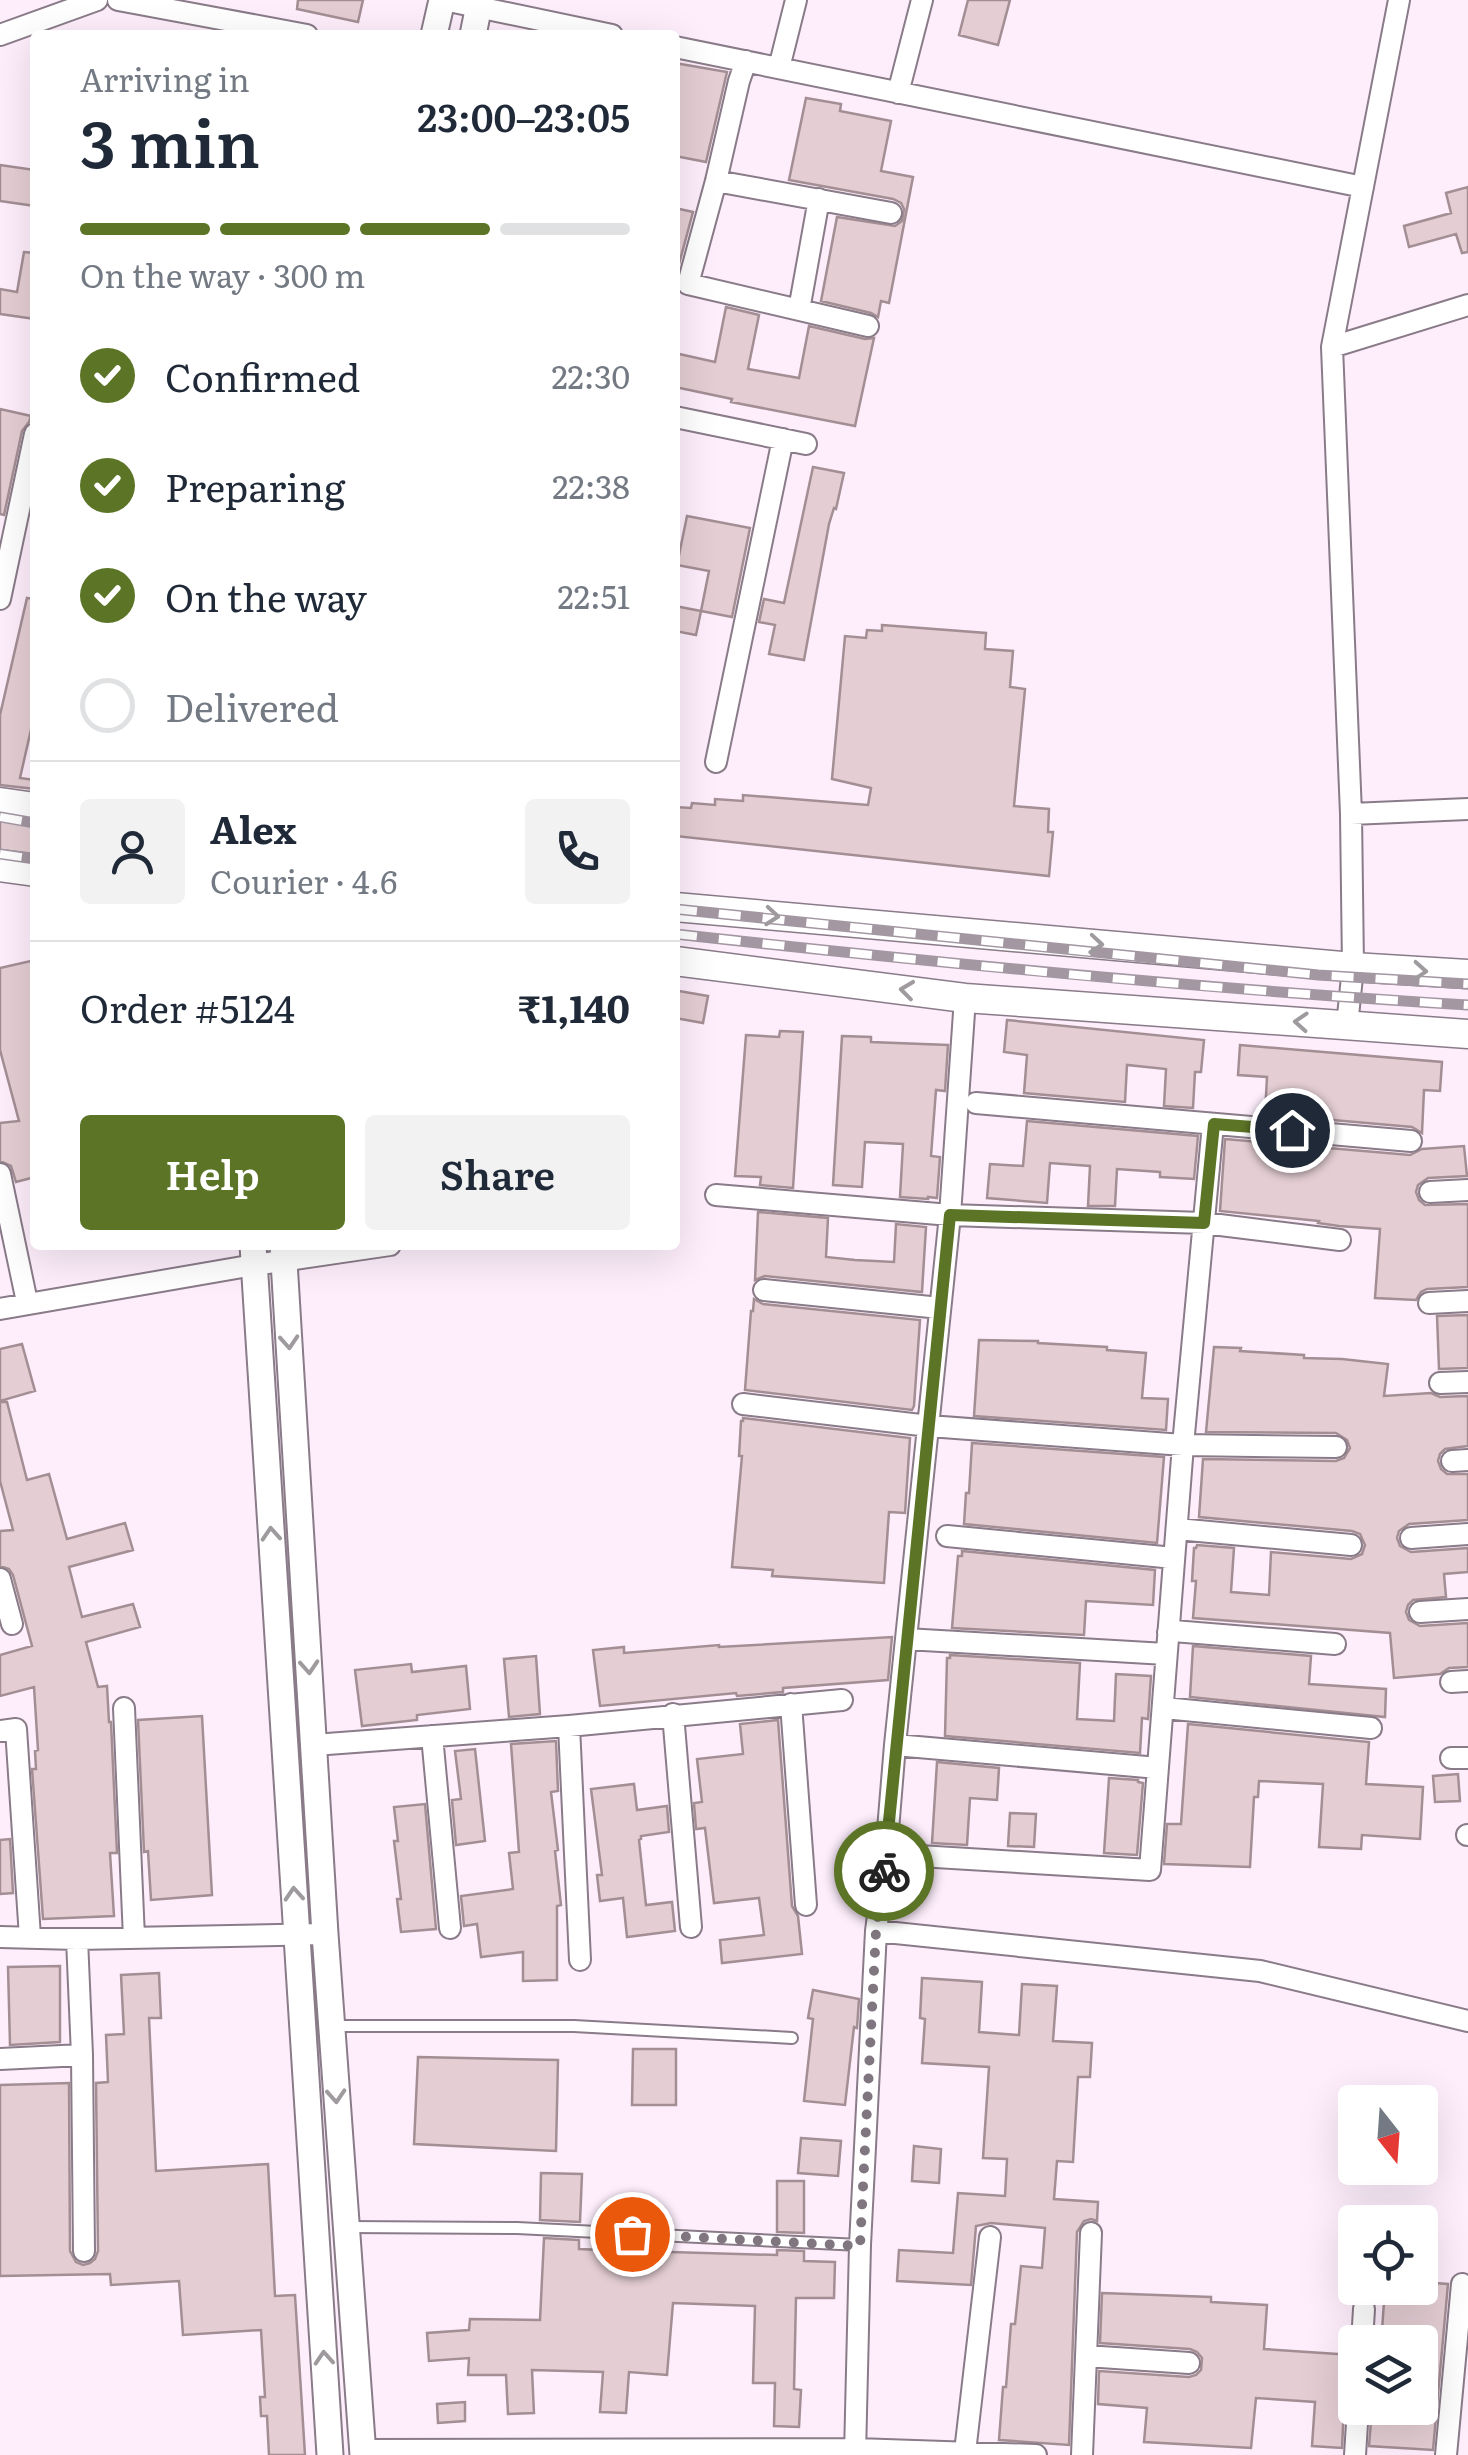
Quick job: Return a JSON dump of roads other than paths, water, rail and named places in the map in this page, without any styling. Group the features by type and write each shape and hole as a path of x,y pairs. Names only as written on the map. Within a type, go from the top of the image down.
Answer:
{"main road":[{"path":"0,802 30,806"},
{"path":"0,866 30,871"},
{"path":"680,907 1468,974"},
{"path":"680,961 965,998 1468,1034"}],"street":[{"path":"0,35 96,0"},
{"path":"118,0 279,30"},
{"path":"435,30 443,0 480,4 591,30"},
{"path":"780,68 796,0"},
{"path":"898,92 922,0"},
{"path":"1347,1026 1353,966 1351,814 1332,347 1399,0"},
{"path":"474,30 480,4"},
{"path":"680,49 1363,187"},
{"path":"746,62 688,284 868,326"},
{"path":"716,181 891,212"},
{"path":"799,310 819,199"},
{"path":"1332,347 1468,305"},
{"path":"680,417 806,444"},
{"path":"716,762 783,439"},
{"path":"0,599 30,458"},
{"path":"1351,814 1468,809"},
{"path":"855,2452 860,2246 876,1931 950,1215 965,998"},
{"path":"976,1103 1411,1141"},
{"path":"886,1854 1150,1870 1183,1445 1214,1124"},
{"path":"0,1174 26,1302"},
{"path":"1430,1192 1468,1190"},
{"path":"716,1195 950,1215 1204,1223 1340,1240"},
{"path":"0,1309 253,1255 314,1250"},
{"path":"284,1252 331,2026 363,2452 1036,2455"},
{"path":"253,1255 330,2455"},
{"path":"764,1290 940,1308"},
{"path":"1429,1303 1468,1302"},
{"path":"1440,1383 1468,1382"},
{"path":"743,1404 929,1426 1183,1445 1336,1447"},
{"path":"1176,1529 1351,1545"},
{"path":"1411,1538 1468,1534"},
{"path":"947,1536 1174,1558"},
{"path":"0,1578 12,1624"},
{"path":"1420,1612 1468,1610"},
{"path":"1168,1632 1335,1644"},
{"path":"906,1639 1166,1654"},
{"path":"314,1745 842,1700"},
{"path":"791,1704 806,1905"},
{"path":"124,1708 134,1938"},
{"path":"1164,1708 1371,1728"},
{"path":"673,1714 691,1927"},
{"path":"569,1726 580,1960"},
{"path":"0,1731 16,1729 30,1937"},
{"path":"432,1736 450,1928"},
{"path":"895,1745 1158,1768"},
{"path":"876,1931 1260,1971 1468,2021"},
{"path":"0,1937 76,1940 325,1934"},
{"path":"76,1940 82,2055 84,2252"},
{"path":"0,2059 82,2055"},
{"path":"1082,2455 1092,2233"},
{"path":"965,2452 990,2237"},
{"path":"1446,2455 1462,2284"},
{"path":"1363,2325 1364,2308"},
{"path":"1086,2356 1189,2363"},
{"path":"1355,2455 1357,2425"}],"lane":[{"path":"331,2026 574,2026 792,2038"},
{"path":"345,2227 517,2228 860,2246"}],"railway":[{"path":"0,817 30,822"},
{"path":"0,854 30,858"},
{"path":"680,910 1318,975 1468,984"},
{"path":"680,935 1071,974 1468,1005"}]}
